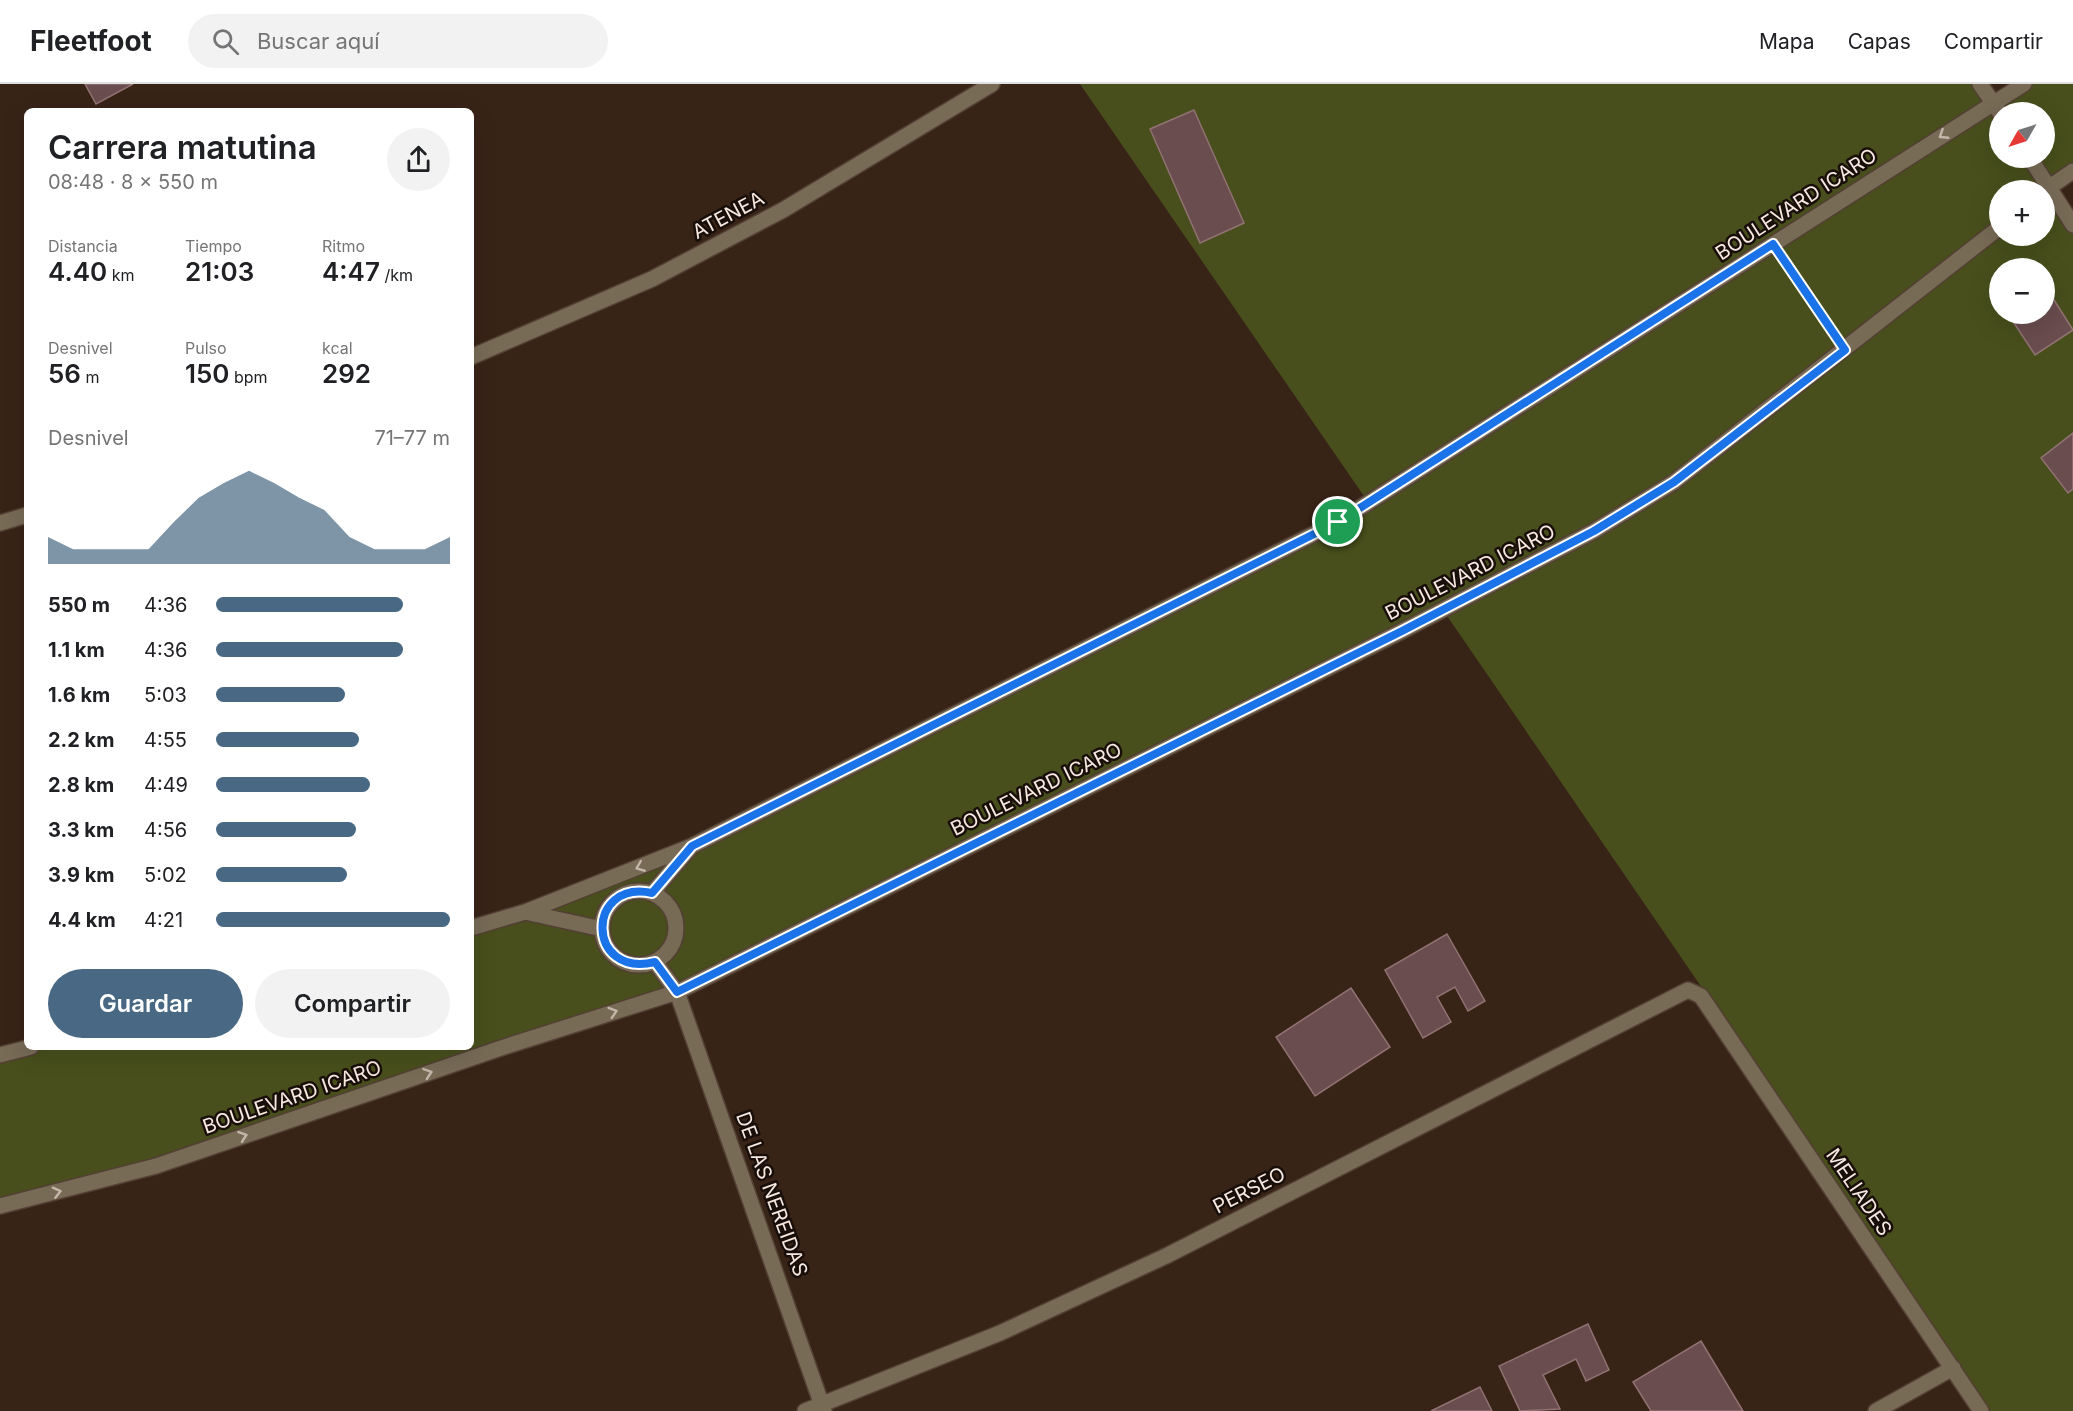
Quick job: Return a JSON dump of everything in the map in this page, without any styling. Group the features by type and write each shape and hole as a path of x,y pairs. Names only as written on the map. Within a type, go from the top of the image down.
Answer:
{"street":[{"name":"ATENEA","path":"474,356 662,273 783,210 992,84"},
{"path":"1980,84 1992,102"},
{"name":"BOULEVARD ICARO","path":"2003,102 2024,84"},
{"name":"BOULEVARD ICARO","path":"474,927 525,912 692,846 1338,522 1773,244 1989,112"},
{"path":"2055,183 2073,171"},
{"path":"2055,200 2073,225"},
{"name":"BOULEVARD ICARO","path":"0,1206 156,1166 492,1051 677,992 1402,631 1594,531 1674,482 1989,236"},
{"path":"0,523 24,516"},
{"path":"652,893 692,846"},
{"path":"628,892 652,893 671,909 676,933 668,950 655,962 631,964 620,960 610,951 602,929 608,906 628,892"},
{"path":"525,912 602,929"},
{"name":"DE LAS NEREIDAS","path":"655,962 677,992 823,1408"},
{"name":"PERSEO","path":"805,1411 823,1408 1000,1333 1166,1256 1688,990 1701,996"},
{"name":"MELIADES","path":"1701,996 1981,1411"},
{"path":"0,1055 24,1049"},
{"path":"1876,1411 1953,1368"}],"path":[{"path":"1773,244 1845,350"}],"green space":[{"path":"1080,84 1980,84 1992,102 1989,102 1989,168 2055,168 2055,102 1995,102 2024,84 2073,84 2073,178 2055,192 2055,180 1989,180 1989,246 2055,246 2055,195 2073,225 2073,1411 1981,1411 1698,982 1443,610 677,992 156,1166 0,1206 0,1055 24,1049 474,1050 474,923 692,846 1368,502"}],"building":[{"path":"85,84 133,84 96,104"},
{"path":"1194,110 1244,223 1200,243 1150,129"},
{"path":"2055,301 2073,330 2035,355 2015,324 2055,324"},
{"path":"2073,433 2073,489 2068,493 2041,458"},
{"path":"1447,934 1485,1001 1468,1011 1455,987 1437,997 1451,1022 1423,1038 1385,970"},
{"path":"1351,988 1390,1047 1315,1096 1276,1037"},
{"path":"1588,1324 1609,1370 1586,1381 1576,1359 1543,1375 1560,1409 1520,1411 1499,1366"},
{"path":"1701,1341 1743,1411 1651,1411 1633,1382"},
{"path":"1480,1387 1492,1411 1431,1411"}],"route":[{"path":"1773,244 1845,350 1674,482 1594,531 1402,631 677,992 655,962 643,965 620,960 610,951 604,941 603,917 608,906 628,892 652,893 692,846 1338,522 1773,244"}]}
